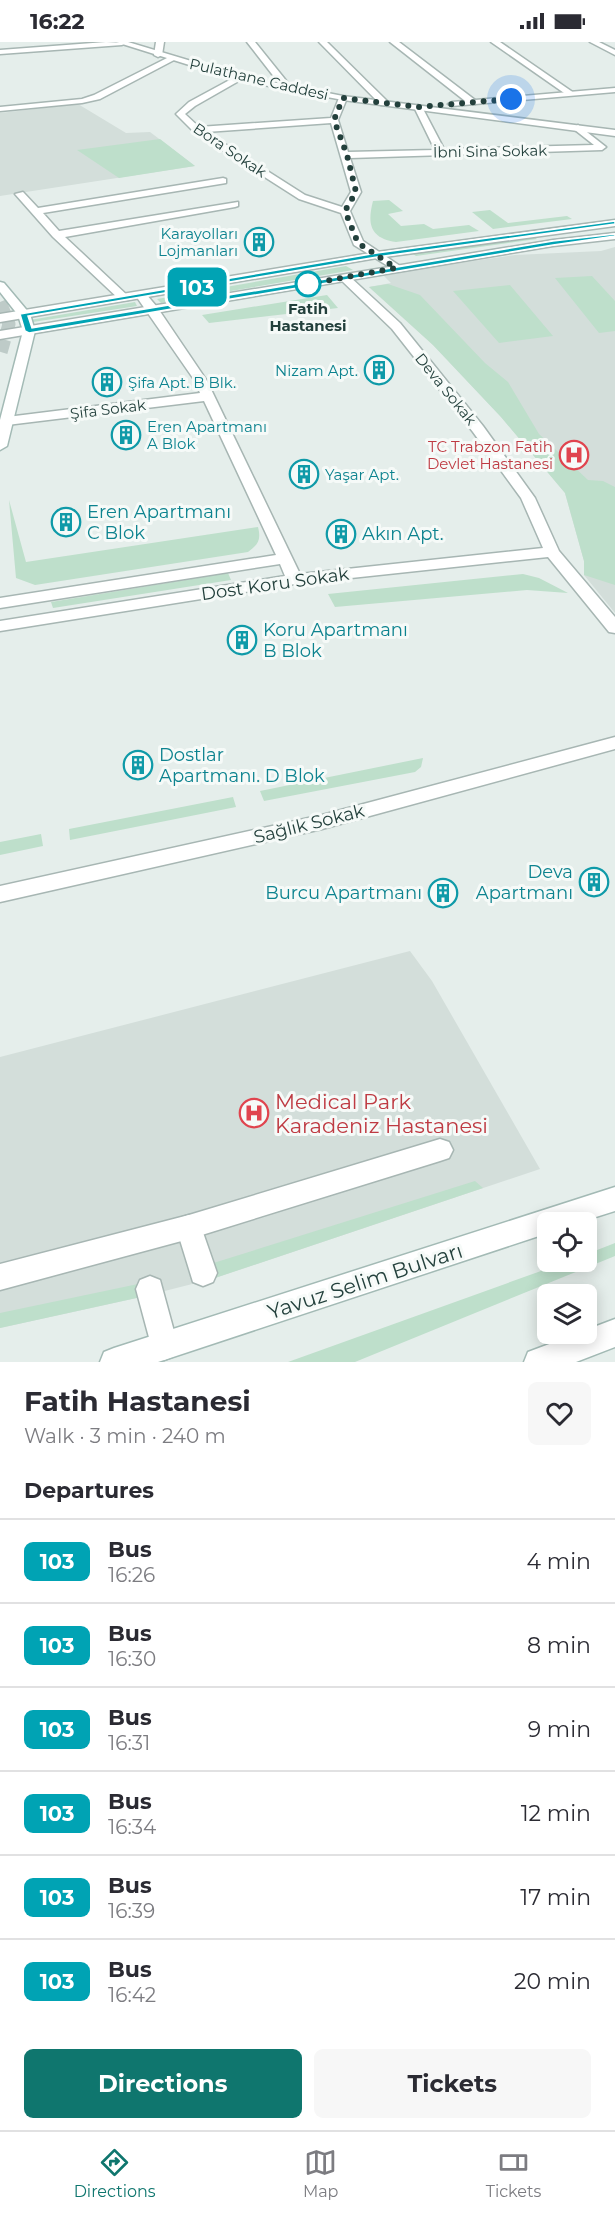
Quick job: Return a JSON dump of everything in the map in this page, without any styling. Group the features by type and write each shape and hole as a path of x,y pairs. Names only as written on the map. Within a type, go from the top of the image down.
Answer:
{"street":[{"path":"158,55 160,42"},
{"path":"251,42 285,85"},
{"path":"323,42 384,103"},
{"path":"393,42 472,102"},
{"path":"495,42 570,93"},
{"path":"594,42 615,54"},
{"path":"0,52 121,43"},
{"name":"Pulathane Caddesi","path":"121,43 240,78 343,98 615,133"},
{"path":"0,109 98,97 172,59"},
{"name":"Bora Sokak","path":"240,78 192,104 180,114 197,130 302,197 345,211"},
{"path":"441,152 418,107 615,90"},
{"path":"343,98 334,120 347,155 356,192 345,211 358,243 396,268"},
{"path":"197,130 334,120"},
{"name":"İbni Sina Sokak","path":"347,155 602,147 578,128"},
{"path":"36,210 223,181"},
{"path":"21,194 57,235 124,298"},
{"path":"57,235 235,204"},
{"path":"0,318 377,255 540,231 615,223"},
{"path":"540,231 553,243"},
{"path":"0,335 396,268 553,243 615,236"},
{"name":"Deva Sokak","path":"345,278 396,326 478,429 528,498 552,552 615,628"},
{"path":"0,285 24,314 29,331 0,446"},
{"path":"142,296 153,309 209,396 296,579"},
{"name":"Şifa Sokak","path":"8,421 209,396"},
{"name":"Dost Koru Sokak","path":"0,626 296,579 552,552"},
{"name":"Dost Koru Sokak","path":"0,603 286,558"},
{"name":"Sağlık Sokak","path":"0,894 322,822 615,743"},
{"path":"0,1277 189,1227 440,1150"},
{"name":"Yavuz Selim Bulvarı","path":"114,1362 615,1199"},
{"path":"189,1227 203,1273"},
{"path":"150,1289 164,1346"},
{"path":"538,1362 615,1333"}],"shaded area":[{"path":"78,104 126,133 150,132 195,166 0,196 0,113"},
{"name":"TC Trabzon Fatih Devlet Hastanesi","path":"615,247 615,613 584,575 584,561 565,493 501,417 433,345 369,287 391,283 384,276 425,268 515,255 601,251"},
{"name":"Medical Park Karadeniz Hastanesi","path":"410,951 432,981 540,1169 212,1279 0,1328 0,1057"}],"green space":[{"path":"160,139 195,166 119,178 77,150"},
{"path":"389,200 403,211 388,214 401,226 424,224 433,229 469,225 479,231 396,242 387,240 372,229 370,217 373,201"},
{"path":"490,210 508,223 567,216 572,219 493,229 472,212"},
{"path":"534,237 537,239 416,256 413,254"},
{"path":"346,266 353,270 161,303 157,299"},
{"path":"592,276 615,301 615,331 599,333 555,278"},
{"path":"388,284 420,295 485,363 508,382 539,434 588,480 603,481 615,487 615,585 584,575 584,561 565,493 501,417 433,345 369,287"},
{"path":"510,285 553,336 499,343 453,291"},
{"path":"327,295 338,308 209,323 202,315"},
{"path":"135,302 137,306 33,322 30,320"},
{"path":"9,500 26,562 258,527 259,538 257,544 248,552 35,585 16,578"},
{"path":"228,573 231,580 53,608 51,602"},
{"path":"523,574 539,578 568,593 527,590 335,607 328,594"},
{"path":"423,758 421,767 415,772 264,801 260,791"},
{"path":"233,797 236,807 70,840 69,829"},
{"path":"41,834 43,846 0,855 0,842"},
{"path":"475,1181 483,1188 212,1279 207,1265"},
{"path":"615,1243 615,1256 597,1263 597,1250"},
{"path":"538,1272 576,1272 546,1284 537,1284 537,1288 355,1362 288,1362"},
{"path":"138,1284 141,1297 0,1328 0,1313"}],"tunnel":[{"path":"0,302 9,324 0,356"}],"bus line":[{"name":"103","path":"615,223 540,231 377,255 24,314 29,331 396,268 553,243 615,236"}],"place":[{"name":"Karayolları Lojmanları","path":"259,242"},
{"name":"Fatih Hastanesi","path":"308,284"},
{"name":"Nizam Apt.","path":"379,370"},
{"name":"Şifa Apt. B Blk.","path":"107,382"},
{"name":"Eren Apartmanı A Blok","path":"126,435"},
{"name":"TC Trabzon Fatih Devlet Hastanesi","path":"574,455"},
{"name":"Yaşar Apt.","path":"304,474"},
{"name":"Eren Apartmanı C Blok","path":"66,522"},
{"name":"Akın Apt.","path":"341,534"},
{"name":"Koru Apartmanı B Blok","path":"242,640"},
{"name":"Dostlar Apartmanı. D Blok","path":"138,765"},
{"name":"Deva Apartmanı","path":"594,882"},
{"name":"Burcu Apartmanı","path":"443,893"},
{"name":"Medical Park Karadeniz Hastanesi","path":"254,1113"}],"route":[{"path":"308,284 396,268 358,243 345,211 356,192 347,155 334,120 343,98 418,107 511,99"}]}
